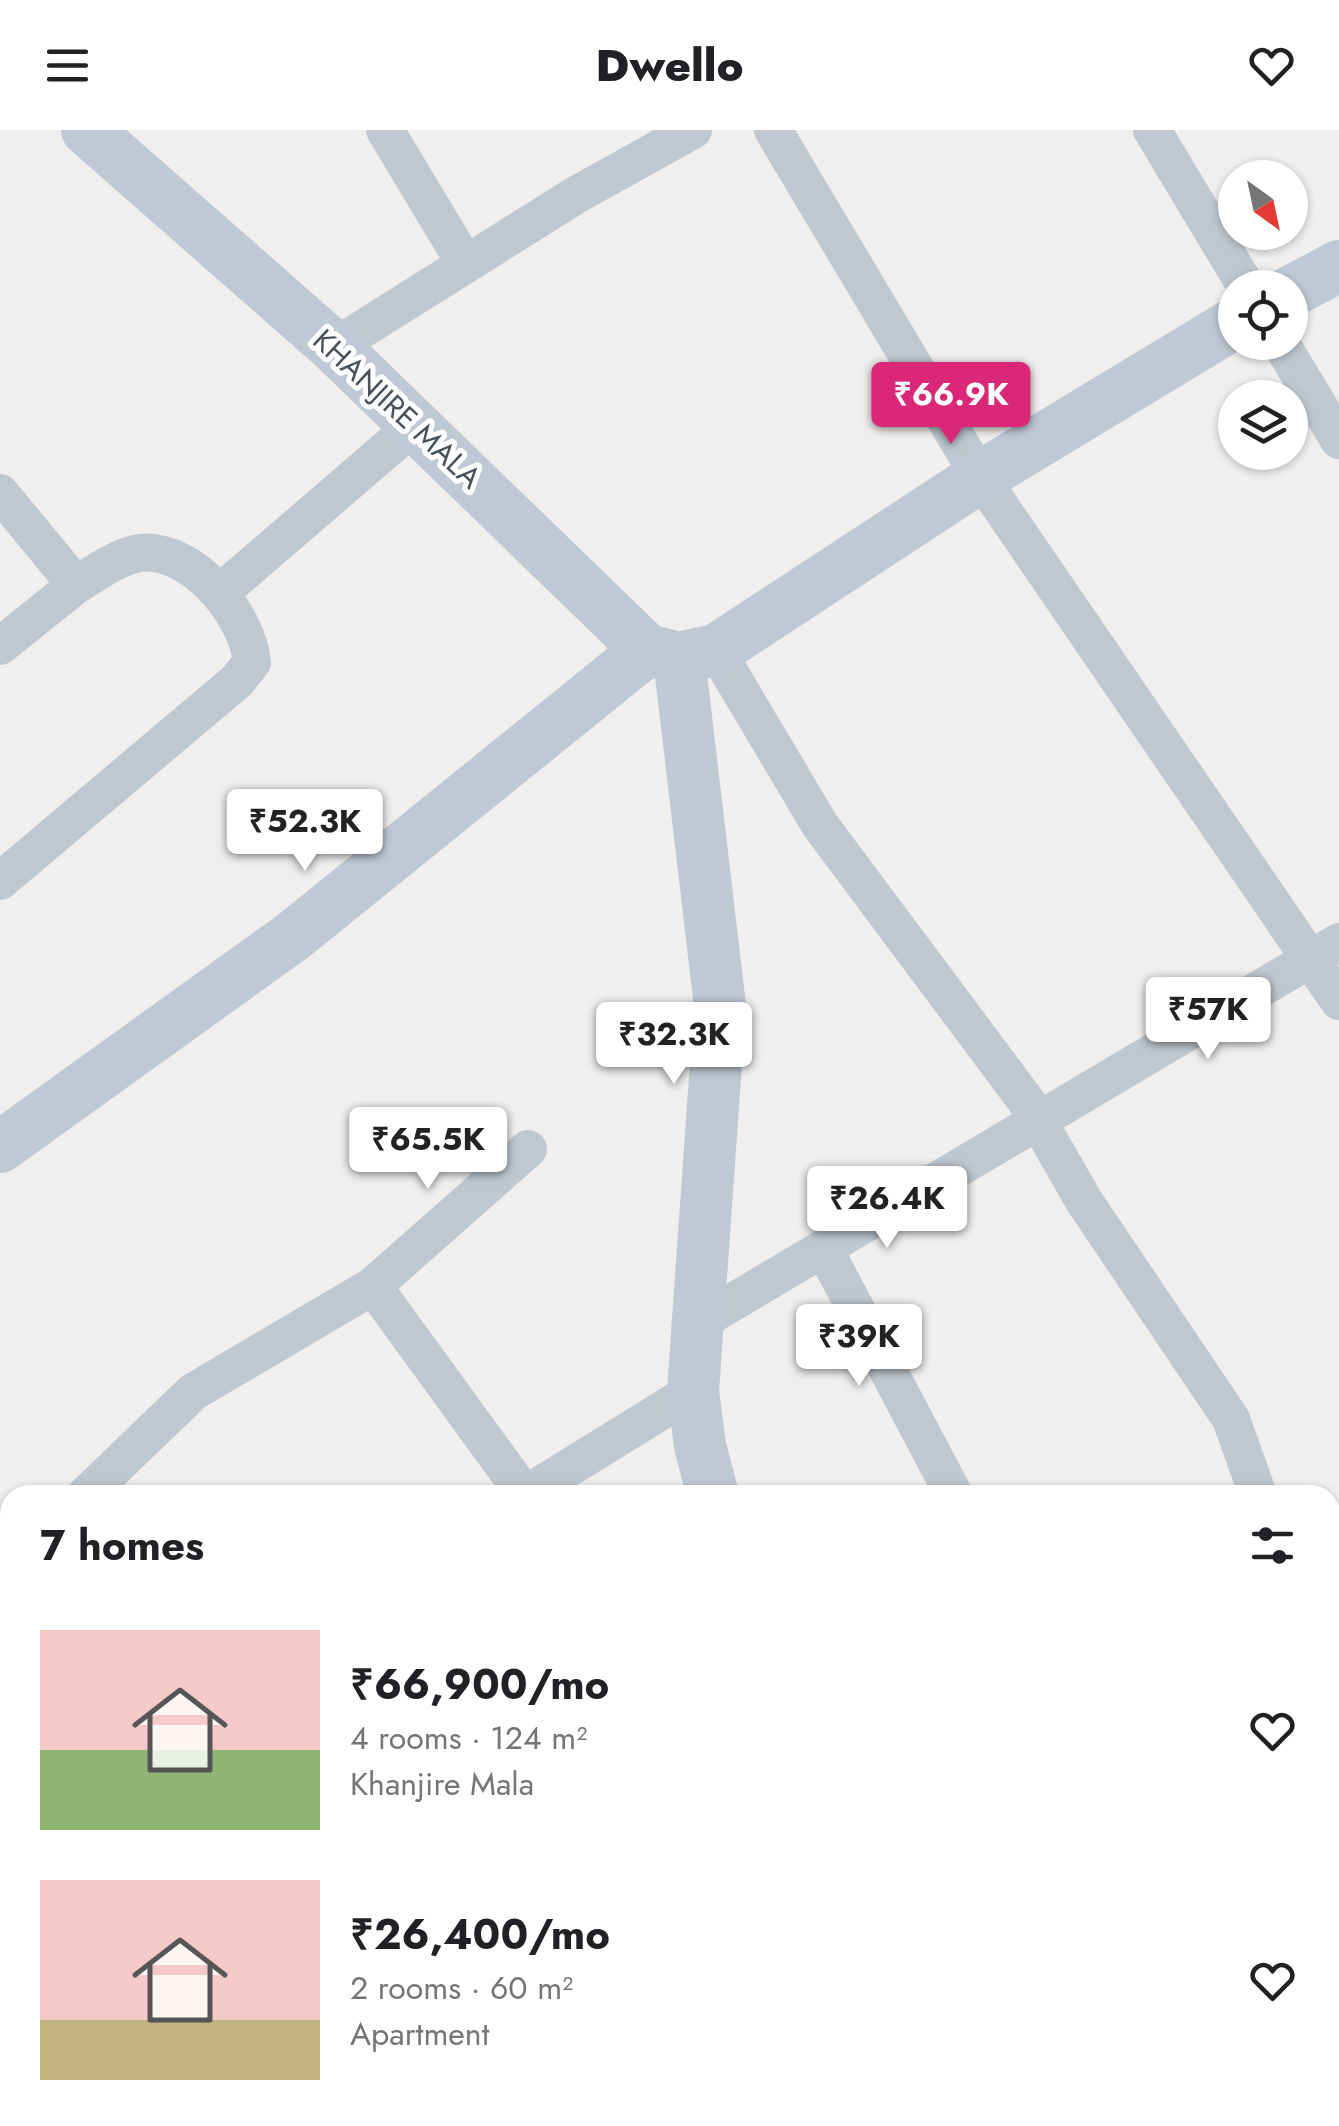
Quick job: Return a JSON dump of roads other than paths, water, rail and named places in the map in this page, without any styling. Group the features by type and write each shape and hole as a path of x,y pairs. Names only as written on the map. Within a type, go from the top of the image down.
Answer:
{"street":[{"name":"KHANJIRE MALA","path":"87,130 416,424 681,653"},
{"path":"385,130 465,263"},
{"path":"334,347 465,263 693,130"},
{"path":"773,130 980,477 1326,951 1339,1000"},
{"path":"1152,130 1236,270"},
{"path":"1308,282 1339,266"},
{"path":"0,1147 681,653 1218,333"},
{"path":"1291,360 1339,440"},
{"path":"220,594 416,424"},
{"path":"0,493 76,585"},
{"path":"0,646 76,585 122,558 152,552 178,561 220,594 250,640 252,662 237,682 0,881"},
{"path":"681,653 820,826 1039,1123 1084,1202 1230,1419 1254,1485"},
{"path":"681,653 720,1006 701,1321 693,1390 709,1485"},
{"path":"701,1321 1326,951"},
{"path":"96,1485 192,1392 372,1286 528,1148"},
{"path":"824,1249 949,1485"},
{"path":"372,1286 518,1485"},
{"path":"541,1485 693,1390"}]}
